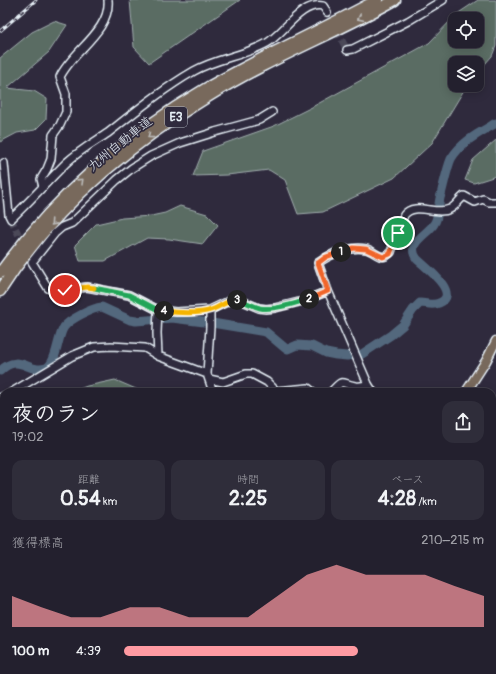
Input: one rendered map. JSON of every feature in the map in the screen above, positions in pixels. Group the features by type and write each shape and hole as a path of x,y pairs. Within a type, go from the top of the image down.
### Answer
{"highway":[{"name":"九州自動車道","path":"0,273 33,230 61,200 120,147 165,114 246,67 377,0"},
{"name":"九州自動車道","path":"0,291 22,259 66,208 125,154 210,95 252,72 395,0"}],"main road":[{"path":"469,388 486,361 496,341"}],"street":[{"path":"43,187 41,179 51,159 53,135 66,112 66,94 60,77 68,62 101,26 108,8 108,0"},
{"path":"347,50 361,46 408,21 442,0"},
{"path":"4,163 11,219 86,146 106,134 136,109 194,71 211,63 237,56 268,43 282,31 287,24 313,6 323,6 327,12"},
{"path":"272,112 258,120 214,132 151,156 117,180 72,223 62,227 55,233 32,262 48,288 53,290 60,291 87,287 129,295 158,310 176,312 210,310 231,300 240,300 259,308 275,308 303,301 328,291"},
{"path":"370,388 328,291 318,263 326,257 354,248 366,249 383,257 390,254 404,215 408,211 414,209 448,210 464,196 475,202 483,199 489,202 496,202"},
{"path":"158,310 158,356"},
{"path":"210,310 208,376 212,388"},
{"path":"19,388 72,356 94,347 111,346 145,348 158,356 223,382 246,374 252,374 268,382 273,388"},
{"path":"334,388 338,384 345,382 357,387 368,384"}],"green space":[{"path":"130,0 240,0 149,63 134,47"},
{"path":"478,0 496,0 496,46 492,56 484,65 484,56 448,56 448,92 463,92 432,143 394,178 323,212 298,214 285,180 269,170 227,175 193,176 203,151 274,126 429,43 448,23 448,48 484,48 484,12 460,12"},
{"path":"54,21 67,25 49,52 7,88 34,91 47,99 46,119 35,130 17,133 0,142 0,58 32,32"},
{"path":"496,140 496,174 493,177 474,183 465,180 473,160"},
{"path":"180,206 207,214 218,225 203,244 169,239 147,238 105,261 80,261 75,245 96,224 122,218 151,216 165,213"},
{"path":"115,380 134,388 82,388"}],"waterway":[{"path":"0,371 13,363 19,363 40,369 50,366 55,356 64,327 82,314 102,307 130,320 136,321 172,318 266,332 288,349 297,345 312,346 326,353 336,355 347,356 362,354 391,335 403,325 413,310 420,303 434,304 445,299 446,293 444,287 439,280 417,259 414,253 415,244 436,221 440,198 451,159 455,153 477,134 496,123"}],"tunnel":[{"path":"327,12 347,50"},
{"path":"11,219 24,246"}],"railway":[{"path":"0,31 36,0"}],"route":[{"path":"65,290 87,287 129,295 158,310 176,312 199,312 210,310 231,300 240,300 259,308 275,308 303,301 328,291 318,263 326,257 354,248 366,249 380,256 386,256 390,254 398,233"}]}
